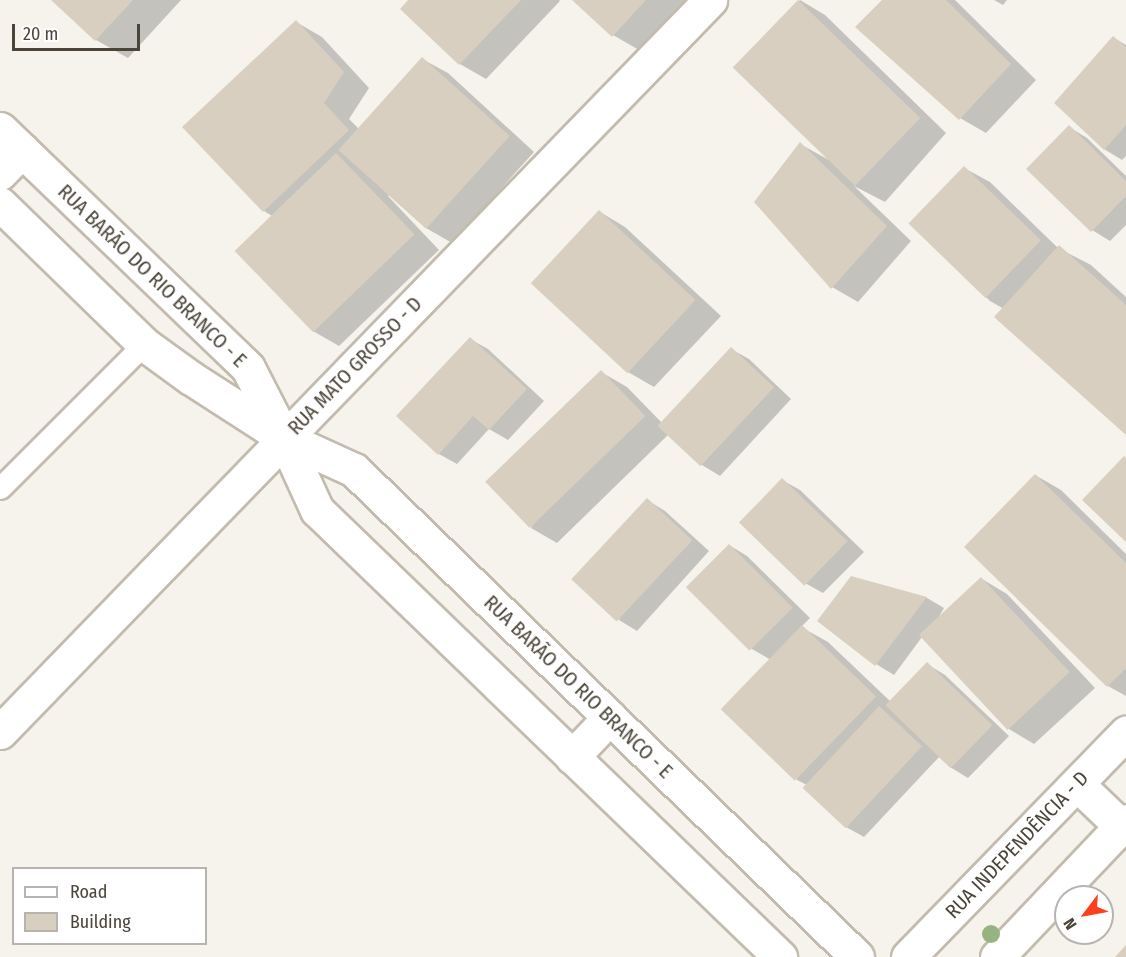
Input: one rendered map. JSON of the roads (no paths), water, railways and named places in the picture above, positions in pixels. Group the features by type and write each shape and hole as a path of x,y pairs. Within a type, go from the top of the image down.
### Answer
{"street":[{"name":"RUA MATO GROSSO - D","path":"0,732 710,0"},
{"name":"RUA BARÃO DO RIO BRANCO - E","path":"7,150 248,368 285,438 317,510 780,957"},
{"name":"RUA BARÃO DO RIO BRANCO - E","path":"0,204 144,344 191,378 285,438 354,470 857,957"},
{"path":"572,757 610,717"},
{"name":"RUA INDEPENDÊNCIA - D","path":"908,957 1126,733"},
{"path":"997,957 1124,824 1077,784"}],"lane":[{"path":"0,488 144,344"}]}
